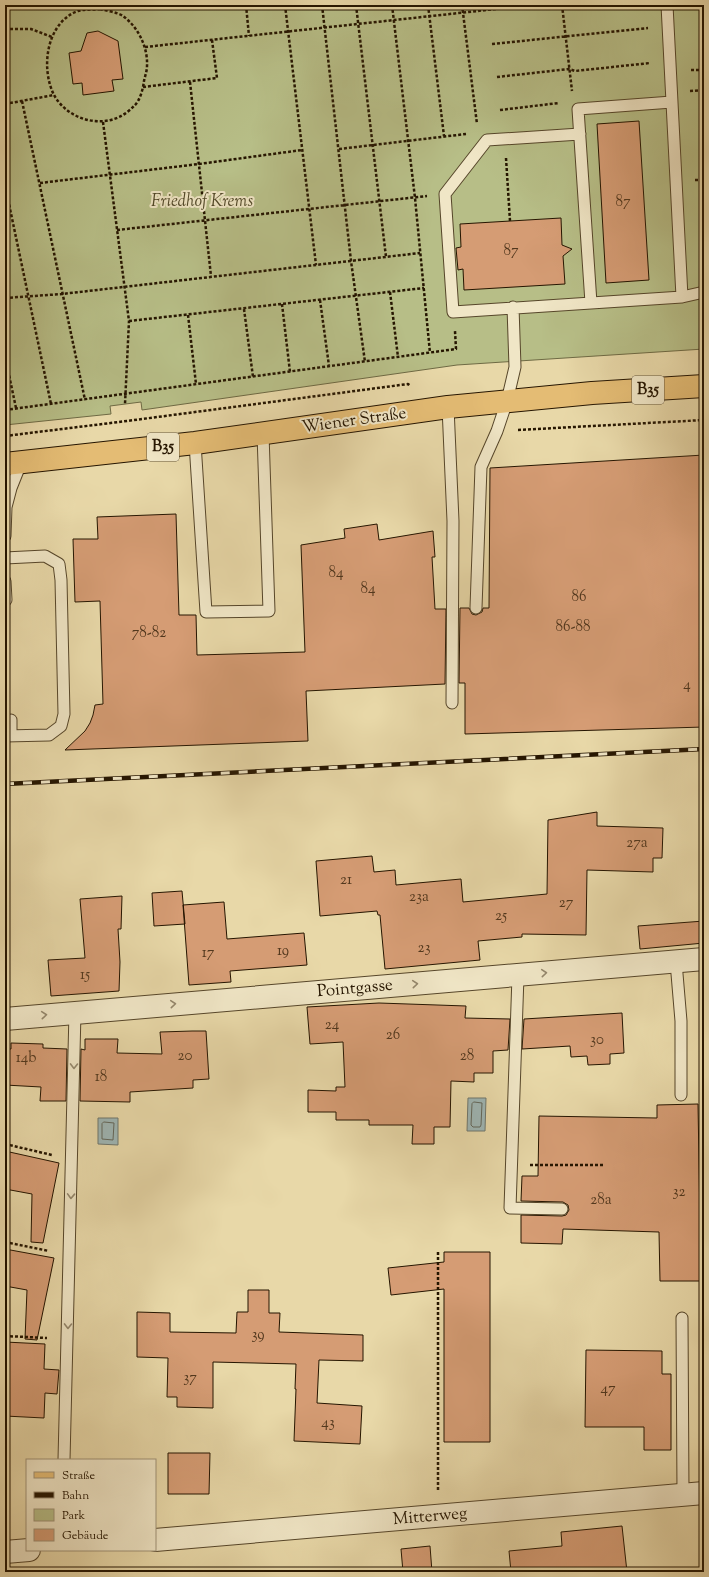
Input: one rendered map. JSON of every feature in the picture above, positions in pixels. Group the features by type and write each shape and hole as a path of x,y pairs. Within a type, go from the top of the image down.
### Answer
{"main road":[{"name":"Wiener Straße","path":"13,463 195,443 448,407 592,393 704,386"}],"street":[{"name":"Pointgasse","path":"5,1019 704,959"},
{"name":"Mitterweg","path":"156,1540 693,1494"},
{"path":"5,1552 26,1550"}],"lane":[{"path":"667,5 682,297"},
{"path":"591,303 578,109 672,102"},
{"path":"580,134 487,140 445,194 454,312 682,297 704,292"},
{"path":"476,608 481,467 497,431 507,401 515,368 513,308"},
{"path":"448,407 453,521 452,703"},
{"path":"195,443 206,612 269,611 263,434"},
{"path":"5,536 6,507 11,488 13,463"},
{"path":"5,558 45,556 59,564 62,580 64,714 61,726 49,734 8,736 11,720"},
{"path":"5,581 6,600"},
{"path":"676,962 681,1021 681,1095"},
{"path":"518,976 510,1208 562,1209"},
{"path":"64,1459 75,1012"},
{"path":"682,1318 693,1494"}],"path":[{"path":"246,5 249,36"},
{"path":"285,5 316,265"},
{"path":"322,5 351,261 365,362"},
{"path":"356,5 386,257"},
{"path":"392,5 415,198 430,353"},
{"path":"428,5 444,136"},
{"path":"462,5 477,125"},
{"path":"145,47 533,5"},
{"path":"562,5 572,95"},
{"path":"100,9 122,16 138,30 145,47 147,66 143,87 136,104 120,117 103,122 82,119 67,110 54,95 48,76 47,56 52,37 61,21 79,11 100,9"},
{"path":"5,28 31,29 52,37"},
{"path":"492,44 648,28"},
{"path":"143,87 217,78 212,40"},
{"path":"497,77 653,63"},
{"path":"190,82 211,276"},
{"path":"5,104 54,95"},
{"path":"22,101 85,400"},
{"path":"500,110 566,102"},
{"path":"103,122 129,321 125,404"},
{"path":"339,149 471,133"},
{"path":"505,139 510,221"},
{"path":"40,183 302,150"},
{"path":"5,185 51,404"},
{"path":"117,230 445,194"},
{"path":"5,298 62,294 420,253"},
{"path":"129,321 424,288"},
{"path":"390,292 398,357"},
{"path":"320,300 329,366"},
{"path":"282,304 290,372"},
{"path":"244,309 253,377"},
{"path":"5,410 456,349 454,312"},
{"path":"188,315 196,384"},
{"path":"5,356 16,408"},
{"path":"5,436 408,384"},
{"path":"497,431 704,420"},
{"path":"5,1144 72,1159"},
{"path":"512,1164 602,1166"},
{"path":"5,1242 69,1255"},
{"path":"438,1250 438,1497"},
{"path":"5,1336 67,1339"}],"green space":[{"name":"Friedhof Krems","path":"5,5 704,5 704,349 457,365 142,410 141,402 110,406 111,414 5,425"}],"water":[{"path":"468,1098 486,1098 485,1131 467,1131"},
{"path":"98,1118 118,1118 118,1145 98,1144"}],"building":[{"path":"98,31 118,41 123,79 112,80 114,91 83,95 82,83 73,84 69,53 81,51 87,33"},
{"path":"639,121 649,280 606,283 597,124"},
{"path":"561,218 562,245 572,249 563,256 565,284 464,290 463,269 458,270 456,248 461,247 460,224"},
{"path":"704,455 704,727 465,734 465,683 459,683 460,608 469,608 472,614 476,615 482,612 483,608 489,608 490,468"},
{"path":"176,514 179,615 196,615 197,655 305,652 301,545 345,538 344,529 377,524 379,540 433,531 435,557 432,557 435,609 446,609 445,684 306,691 308,741 65,750 85,731 90,723 95,705 103,704 100,601 75,602 73,539 98,539 97,517"},
{"path":"597,812 597,826 663,828 662,858 653,858 653,872 587,870 586,935 522,934 522,937 478,941 480,960 385,969 380,915 378,915 377,911 320,916 316,861 372,856 374,872 395,870 396,885 461,879 463,902 547,894 548,820"},
{"path":"182,891 185,924 154,926 152,893"},
{"path":"122,896 121,929 118,929 120,962 119,991 51,996 48,960 85,958 80,899"},
{"path":"224,902 227,939 304,933 307,965 230,971 231,982 189,985 183,905"},
{"path":"704,921 704,943 640,949 638,926"},
{"path":"379,1003 466,1006 465,1018 510,1019 508,1050 493,1051 493,1073 474,1073 474,1082 451,1081 450,1127 434,1127 434,1144 412,1144 413,1125 369,1125 369,1120 336,1120 336,1112 308,1112 308,1090 336,1091 336,1087 345,1087 343,1042 310,1044 307,1007"},
{"path":"622,1013 624,1053 610,1054 610,1064 588,1065 587,1056 571,1057 570,1046 522,1049 524,1019"},
{"path":"206,1031 209,1079 193,1080 193,1088 130,1092 130,1102 80,1101 81,1049 85,1050 85,1039 118,1039 117,1053 162,1054 160,1032"},
{"path":"11,1043 43,1044 43,1048 67,1049 66,1101 40,1101 41,1087 5,1085 5,1049 11,1049"},
{"path":"698,1104 701,1281 660,1281 659,1232 563,1229 562,1244 521,1243 521,1215 562,1216 566,1215 569,1210 568,1205 563,1202 521,1201 522,1176 538,1176 539,1116 657,1118 657,1105"},
{"path":"5,1151 59,1163 43,1243 31,1242 32,1194 5,1189"},
{"path":"5,1249 54,1258 37,1340 25,1339 27,1290 5,1286"},
{"path":"444,1252 490,1252 490,1442 444,1442 444,1289 391,1295 388,1268 444,1262"},
{"path":"248,1290 269,1290 269,1313 280,1313 279,1332 363,1335 363,1361 319,1360 317,1403 362,1406 360,1444 294,1441 296,1364 213,1362 213,1408 177,1407 177,1397 167,1397 168,1358 137,1357 137,1312 170,1313 170,1332 236,1333 237,1312 248,1312"},
{"path":"5,1342 45,1344 44,1369 59,1370 57,1394 45,1393 44,1418 5,1416"},
{"path":"586,1350 662,1351 662,1374 671,1374 671,1450 644,1450 644,1427 585,1427"},
{"path":"168,1453 210,1453 209,1494 168,1494"},
{"path":"622,1526 627,1572 511,1572 509,1551 562,1546 561,1532"},
{"path":"430,1546 432,1572 403,1572 401,1549"}],"railway":[{"path":"5,784 704,749"}]}
